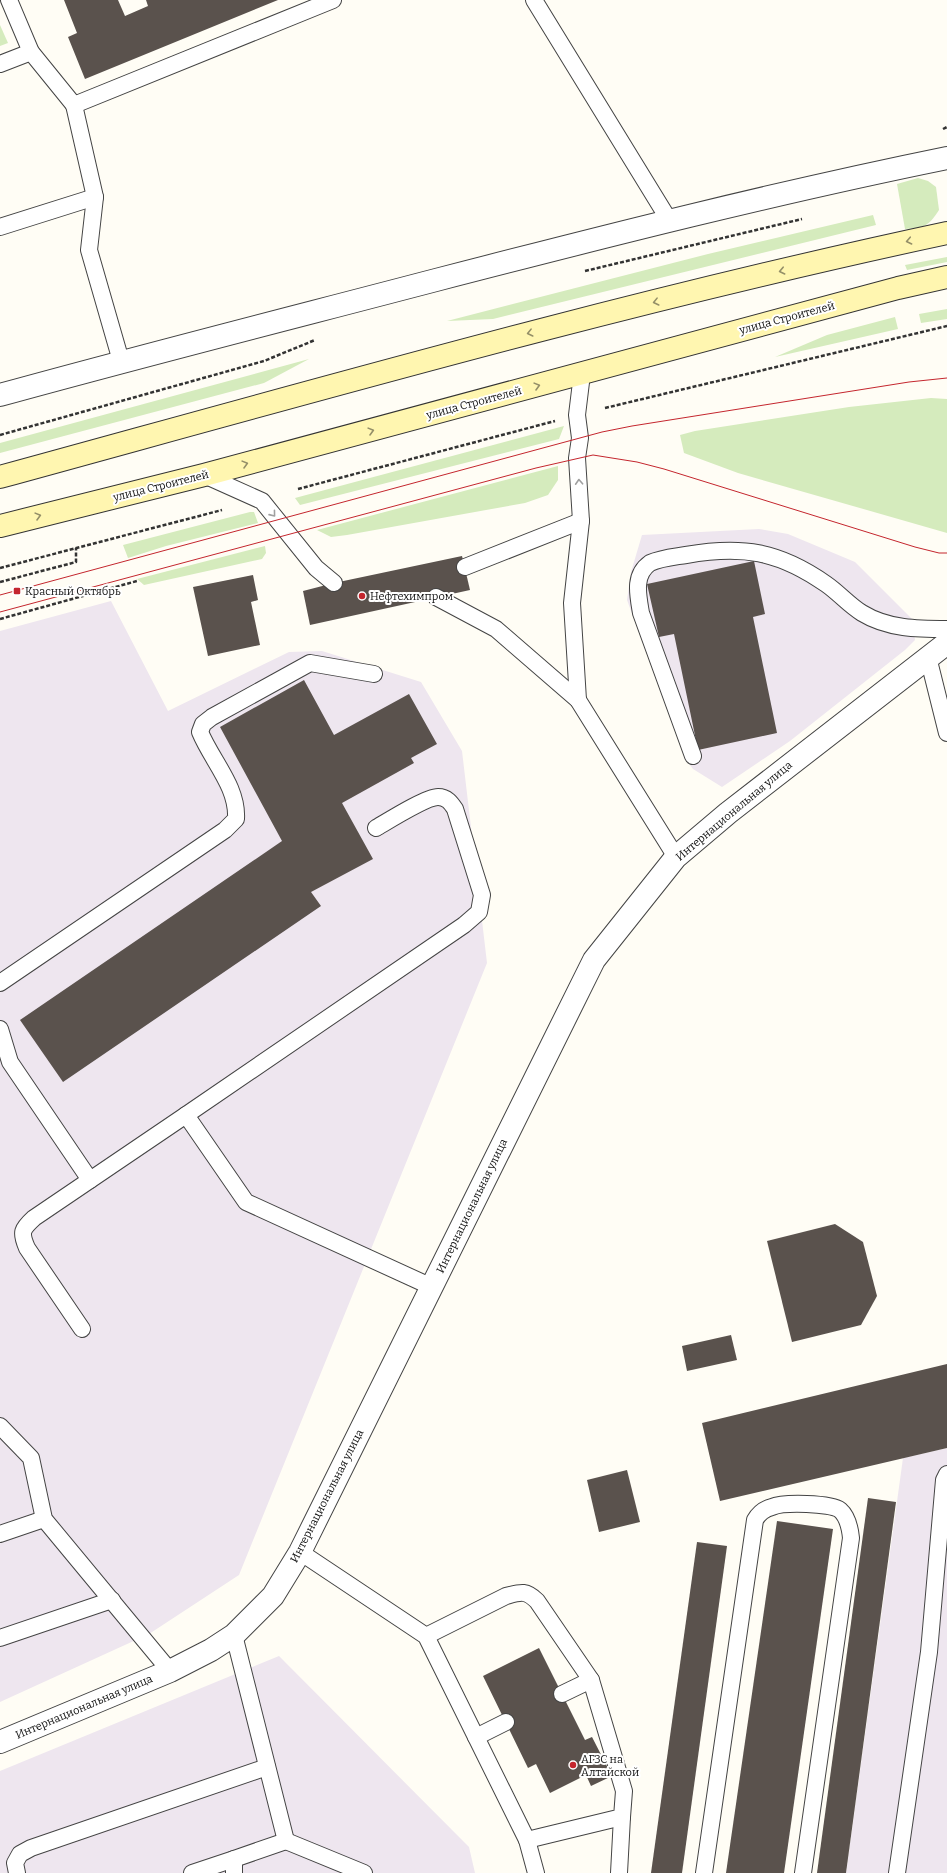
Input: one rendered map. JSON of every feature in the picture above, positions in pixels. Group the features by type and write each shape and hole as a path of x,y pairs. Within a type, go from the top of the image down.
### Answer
{"main road":[{"path":"0,477 477,346 675,297 947,233"},
{"name":"улица Строителей","path":"0,526 204,475 898,288 947,277"}],"street":[{"path":"0,395 121,361 669,220 947,158"},
{"name":"Интернациональная улица","path":"0,1742 170,1670 211,1650 234,1635 273,1596 300,1552 594,960 676,857 728,813 947,643"}],"lane":[{"path":"9,0 31,52 74,105 95,197 89,250 121,361"},
{"path":"74,105 332,0"},
{"path":"534,0 669,220"},
{"path":"0,64 31,52"},
{"path":"0,227 95,197"},
{"path":"578,700 572,603 581,521 577,458 580,438 578,415 582,374"},
{"path":"204,475 262,501 316,568 334,583"},
{"path":"465,567 581,521"},
{"path":"693,756 641,613 638,592 639,578 641,571 650,563 669,558 723,549 758,553 779,558 826,584 862,613 897,626 947,629"},
{"path":"436,597 496,629 578,700 676,857"},
{"path":"928,657 947,733"},
{"path":"0,983 225,830 236,819 237,808 233,795 200,732 203,724 212,717 310,663 374,674"},
{"path":"82,1328 27,1248 22,1236 24,1227 34,1218 464,925 480,912 482,895 479,881 455,809 449,800 438,797 426,800 376,828"},
{"path":"0,1029 10,1062 90,1180"},
{"path":"186,1115 246,1202 432,1287"},
{"path":"0,1426 31,1458 44,1519 170,1670"},
{"path":"897,1873 920,1719 935,1589 944,1480 947,1474"},
{"path":"704,1873 755,1520 759,1513 772,1506 791,1504 830,1506 839,1509 848,1522 851,1538 803,1873"},
{"path":"0,1534 44,1519"},
{"path":"300,1552 426,1636 527,1840 536,1873"},
{"path":"426,1636 506,1596 520,1592 530,1594 537,1601 591,1680 624,1791 619,1873"},
{"path":"0,1638 112,1600"},
{"path":"234,1635 286,1840"},
{"path":"562,1694 591,1680"},
{"path":"476,1737 506,1722"},
{"path":"17,1873 15,1863 20,1854 31,1848 267,1767"},
{"path":"527,1840 622,1817"},
{"path":"192,1873 234,1866 286,1840 364,1873"}],"path":[{"path":"943,129 947,127"},
{"path":"578,273 808,217"},
{"path":"605,408 947,326"},
{"path":"0,435 264,361 322,338"},
{"path":"298,489 557,421"},
{"path":"0,568 226,509"},
{"path":"0,582 76,562 76,548"},
{"path":"0,619 137,581"}],"shaded area":[{"path":"759,529 788,534 855,562 912,619 915,640 905,650 790,741 722,787 693,769 686,760 627,600 631,572 642,535"},
{"path":"111,601 168,711 289,652 322,651 421,682 462,751 487,963 239,1575 149,1634 0,1702 0,631"},
{"path":"947,1448 947,1873 846,1873 903,1458"},
{"path":"279,1656 469,1847 475,1873 0,1873 0,1771"}],"green space":[{"path":"0,25 8,43 0,46"},
{"path":"918,178 928,181 936,187 939,210 929,223 917,228 905,229 897,184"},
{"path":"873,215 876,225 493,319 447,321 708,254"},
{"path":"947,257 947,262 907,270 905,265"},
{"path":"947,309 947,319 921,323 919,314"},
{"path":"895,317 898,329 775,357 827,335"},
{"path":"309,359 264,383 0,453 0,443"},
{"path":"931,398 947,399 947,533 738,473 684,453 680,435 695,431 849,407"},
{"path":"564,426 559,439 300,505 295,498"},
{"path":"558,466 558,480 548,495 525,503 347,535 331,537 317,530"},
{"path":"254,512 258,523 166,546 128,558 123,545"},
{"path":"265,546 266,553 262,559 144,585 137,579"}],"building":[{"path":"64,0 118,0 125,16 148,6 146,0 278,0 85,79 68,37 77,33"},
{"path":"462,556 470,590 310,625 303,591"},
{"path":"754,561 765,614 753,617 777,733 698,750 674,634 659,637 647,584"},
{"path":"253,575 258,600 251,602 260,645 208,656 193,587"},
{"path":"304,680 334,735 409,694 437,744 411,758 414,763 342,803 373,859 311,892 321,906 63,1082 20,1020 282,841 220,727"},
{"path":"835,1224 863,1242 877,1296 861,1325 792,1342 767,1241"},
{"path":"731,1335 737,1360 687,1371 682,1346"},
{"path":"947,1364 947,1448 720,1501 702,1423"},
{"path":"627,1470 640,1522 599,1532 587,1480"},
{"path":"868,1498 896,1502 846,1873 817,1873"},
{"path":"777,1521 833,1529 784,1873 726,1873"},
{"path":"697,1542 727,1546 682,1873 651,1873"},
{"path":"539,1648 585,1740 592,1737 612,1776 591,1786 586,1775 550,1793 536,1764 528,1768 483,1676"}],"tram line":[{"path":"0,595 602,432 909,382 947,378"},
{"path":"0,612 536,468 593,455 637,462 664,469 915,547 939,553 947,553"}],"place":[{"name":"Красный Октябрь","path":"17,591"},
{"name":"Нефтехимпром","path":"362,596"},
{"name":"АГЗС на Алтайской","path":"573,1765"}]}
